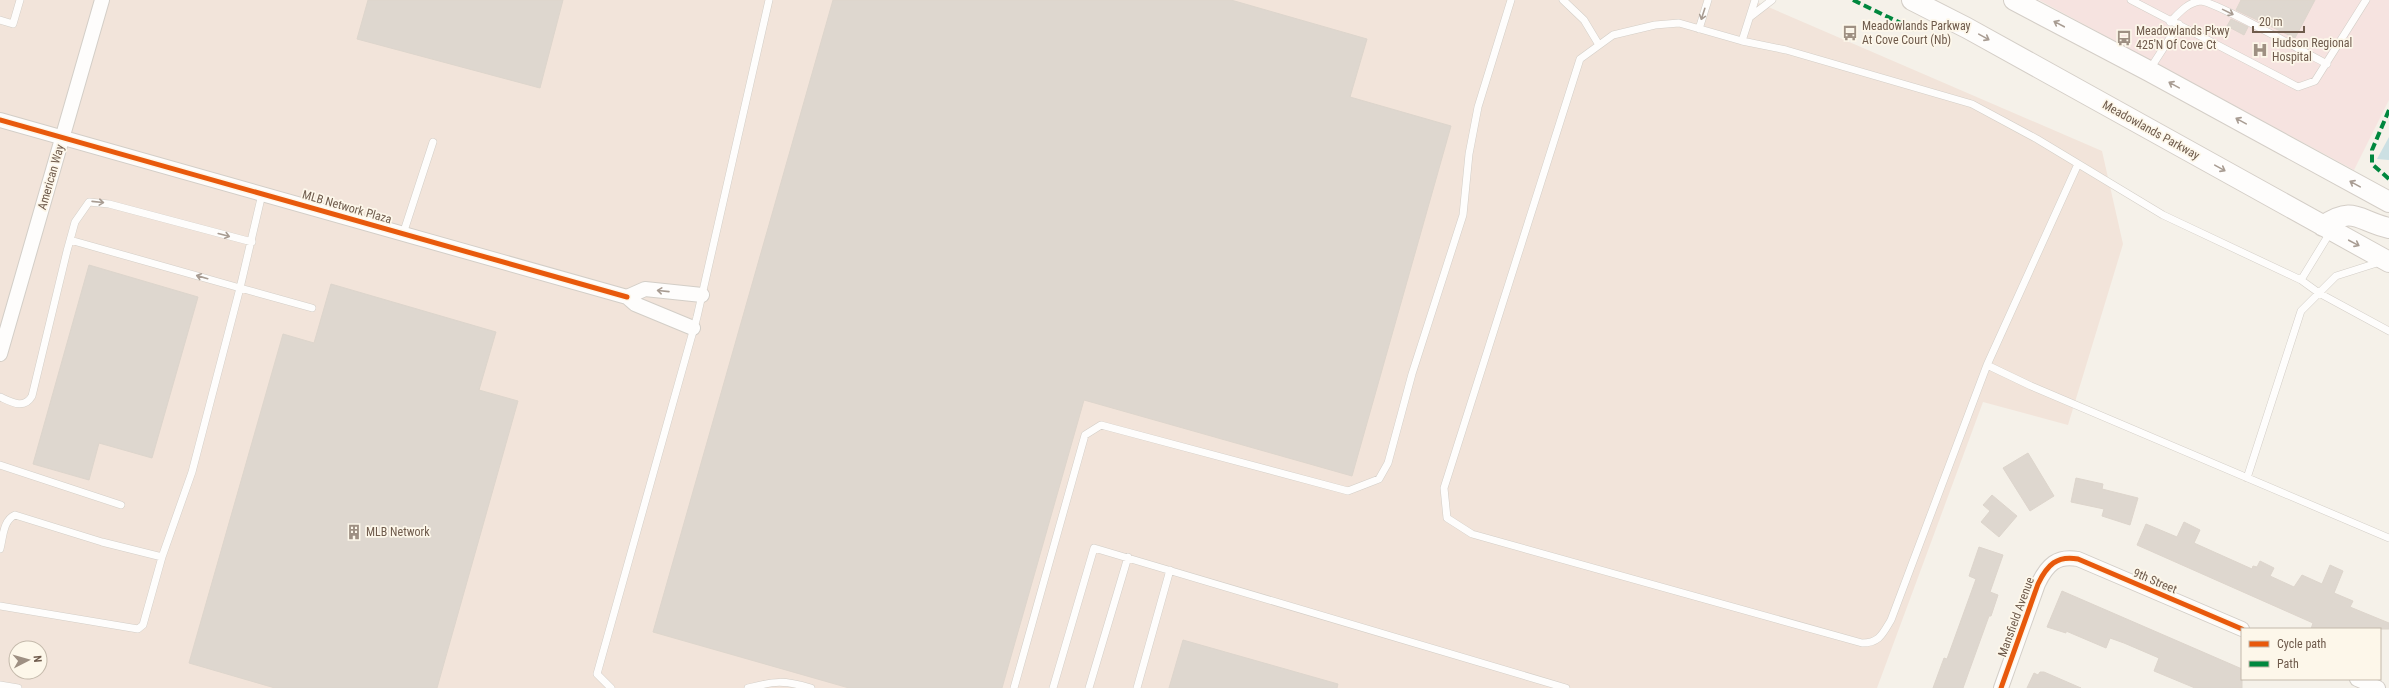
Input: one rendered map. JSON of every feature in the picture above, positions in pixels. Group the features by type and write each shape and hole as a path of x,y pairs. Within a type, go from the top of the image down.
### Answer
{"main road":[{"name":"Meadowlands Parkway","path":"1912,0 1967,28 2387,261"},
{"path":"2014,0 2149,71 2389,202"},
{"path":"2327,228 2335,217 2345,214 2389,228"}],"street":[{"name":"American Way","path":"0,354 102,0"},
{"name":"MLB Network Plaza","path":"0,120 627,297 635,304 694,328"},
{"path":"627,297 645,289 702,295"},
{"name":"9th Street","path":"2059,559 2068,557 2078,558 2241,630"},
{"name":"Mansfield Avenue","path":"2001,688 2038,584 2044,572 2059,559"},
{"path":"2359,680 2378,688"}],"lane":[{"path":"0,20 13,24 20,0"},
{"path":"611,688 597,674 694,328 769,0"},
{"path":"1014,688 1085,435 1100,425 1348,491 1379,479 1388,463 1412,374 1463,215 1469,154 1478,107 1511,0"},
{"path":"1563,0 1584,20 1599,45"},
{"path":"1699,29 1708,0"},
{"path":"1742,41 1755,0"},
{"path":"1750,17 1772,0"},
{"path":"2131,0 2170,22 2179,24 2298,87 2315,81 2366,0"},
{"path":"2170,22 2187,5 2202,1 2227,11 2327,64"},
{"path":"2078,164 1987,365 1891,620 1880,639 1871,643 1855,641 1472,534 1447,518 1444,488 1580,58 1613,35 1655,25 1679,23 1742,41 1786,50 1972,104 2078,164 2163,215 2301,280 2319,293 2389,331"},
{"path":"2149,71 2179,24"},
{"path":"403,234 433,142"},
{"path":"0,606 138,629 143,625 162,557 192,472 252,242 262,194"},
{"path":"0,397 12,403 22,404 28,402 32,396 70,240 83,208 89,202 98,202 252,242"},
{"path":"2301,280 2327,228"},
{"path":"70,240 312,308"},
{"path":"2247,478 2301,311 2336,276 2387,261"},
{"path":"1987,365 2389,538"},
{"path":"0,465 121,505"},
{"path":"0,549 6,522 9,517 15,515 102,542 162,557"},
{"path":"1053,688 1094,548 1566,688"},
{"path":"1090,688 1128,557"},
{"path":"1137,688 1170,570"},
{"path":"748,688 773,682 788,681 811,688"},
{"path":"0,685 18,688"}],"shaded area":[{"path":"0,0 1752,0 2102,151 2123,244 2068,425 1983,402 1877,688 0,688"},
{"name":"Hudson Regional Hospital","path":"2039,0 2389,0 2389,100 2354,170"},
{"path":"2389,137 2389,160 2377,159"}],"building":[{"path":"368,0 563,0 540,88 357,39"},
{"path":"833,0 1231,0 1367,39 1350,97 1451,126 1352,476 1084,400 1002,688 849,688 653,632"},
{"path":"2241,0 2315,0 2295,38 2236,10"},
{"path":"2231,19 2248,27 2244,35 2227,26"},
{"path":"89,265 198,297 152,458 99,443 89,480 33,464"},
{"name":"MLB Network","path":"331,284 496,332 479,390 518,401 437,688 275,688 189,663 283,334 314,343"},
{"path":"2028,453 2054,496 2030,511 2003,468"},
{"path":"2076,478 2103,484 2102,489 2138,498 2130,525 2102,516 2104,509 2071,502"},
{"path":"1992,495 2017,516 1999,537 1981,522 1990,511 1983,505"},
{"path":"2184,522 2200,530 2194,543 2252,569 2253,566 2257,567 2260,561 2274,568 2270,576 2294,587 2302,575 2322,584 2330,565 2343,571 2334,593 2353,601 2350,607 2389,623 2389,629 2311,628 2313,623 2137,545 2146,524 2177,537"},
{"path":"1979,547 2003,555 1990,592 1998,595 1963,688 1933,688 1944,658 1947,659 1976,579 1969,576"},
{"path":"2062,591 2241,669 2242,688 2195,688 2154,671 2159,658 2124,643 2110,638 2106,648 2066,631 2066,633 2047,627"},
{"path":"1183,640 1338,684 1337,688 1169,688"},
{"path":"2040,672 2044,672 2081,688 2027,688 2034,673 2038,675"}],"marked path":[{"path":"1853,0 1915,30"},
{"path":"2389,110 2372,150 2372,164 2389,179"}],"cycle path":[{"path":"0,120 627,297"},
{"path":"2001,688 2041,577 2049,567 2058,560 2071,558 2078,559 2241,629"}],"place":[{"name":"Meadowlands Parkway At Cove Court (Nb)","path":"1850,33"},
{"name":"Meadowlands Pkwy 425'N Of Cove Ct","path":"2124,38"},
{"name":"Hudson Regional Hospital","path":"2260,50"},
{"name":"MLB Network","path":"354,532"}]}
